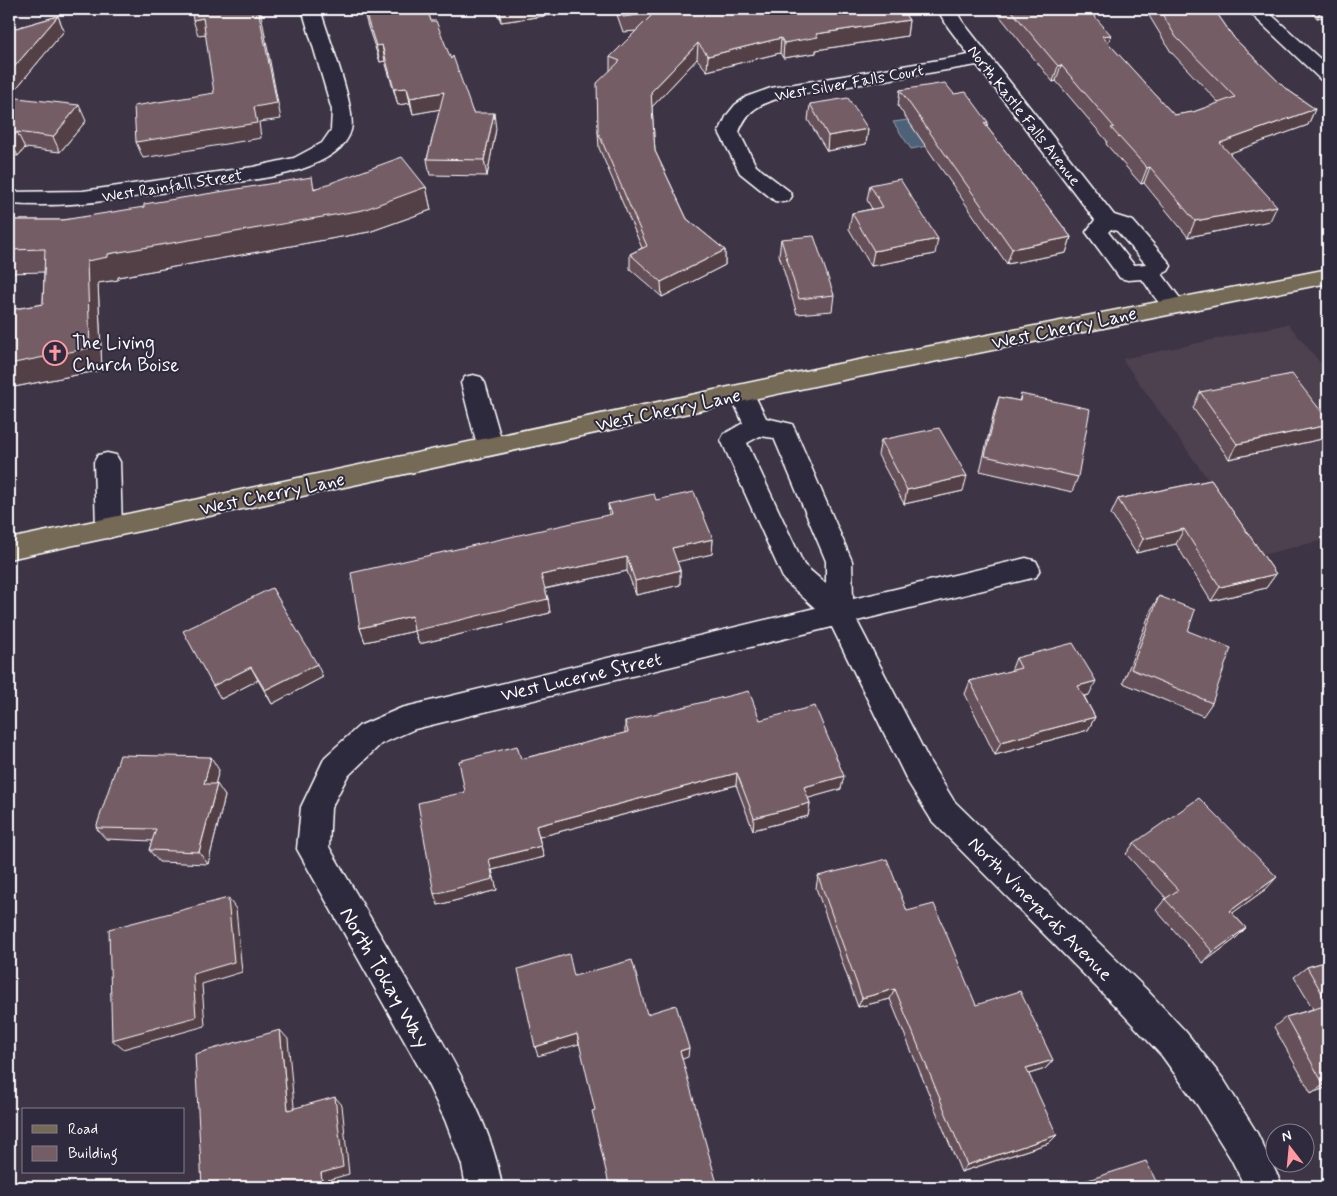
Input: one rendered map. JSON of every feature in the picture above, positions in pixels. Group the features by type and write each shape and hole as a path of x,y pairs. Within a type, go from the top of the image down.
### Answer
{"main road":[{"name":"West Cherry Lane","path":"9,549 490,446 1174,305 1328,276"}],"street":[{"name":"West Rainfall Street","path":"9,198 61,200 93,198 267,170 312,157 330,146 339,136 344,123 342,110 311,9"},
{"name":"North Kastle Falls Avenue","path":"946,9 954,24 1106,220 1097,232 1128,273 1148,271 1174,305"},
{"path":"1255,9 1328,76"},
{"name":"West Silver Falls Court","path":"782,196 746,169 729,132 735,115 753,101 778,92 981,59"},
{"path":"473,383 490,446"},
{"path":"742,394 757,426"},
{"name":"North Vineyards Avenue","path":"840,614 839,561 787,438 783,430 757,426 733,440 794,572 840,614 919,772 943,811 1134,1001 1174,1044 1211,1093 1244,1146 1265,1187"},
{"path":"107,462 109,528"},
{"path":"840,614 1026,569"},
{"name":"West Lucerne Street","path":"336,767 370,735 411,716 840,614"},
{"name":"North Tokay Way","path":"336,767 316,807 314,849 437,1066 456,1104 480,1165 484,1187"}],"shaded area":[{"path":"1288,324 1328,372 1328,539 1262,555 1122,359"}],"water":[{"path":"908,120 927,146 911,149 893,122"}],"building":[{"path":"191,9 258,9 277,103 254,107 257,123 136,142 134,106 214,93 203,18 193,20"},
{"path":"364,9 427,9 431,21 436,21 451,59 453,56 473,113 494,113 484,160 427,159 444,92 410,98 407,88 394,89 382,45 376,46"},
{"path":"620,9 901,9 909,20 816,34 818,37 784,43 781,38 708,56 698,43 651,92 655,151 687,219 725,250 661,282 630,254 647,246 598,132 597,83 620,61 610,57 654,13 623,17"},
{"path":"1010,9 1088,9 1111,35 1102,36 1174,115 1193,112 1235,97 1176,37 1159,9 1214,9 1234,38 1285,88 1315,109 1220,143 1277,206 1195,221 1150,167 1147,168 1111,128 1114,127 1061,65 1058,66"},
{"path":"58,16 9,73 9,30"},
{"path":"945,83 954,94 966,92 988,122 984,123 1071,237 1012,249 900,90"},
{"path":"9,97 79,105 53,137 17,132 9,141"},
{"path":"848,98 868,129 828,136 810,104"},
{"path":"402,157 426,187 363,210 108,254 108,257 87,261 90,348 9,364 9,310 43,304 45,249 9,250 9,220 63,220 144,207 144,204 312,177 314,189"},
{"path":"900,179 938,239 874,251 852,213 883,207 870,185"},
{"path":"814,236 834,295 799,299 781,239"},
{"path":"1292,374 1328,420 1328,425 1237,444 1200,392"},
{"path":"1021,394 1090,409 1078,477 985,456 999,397 1020,401"},
{"path":"939,428 967,476 907,490 881,440"},
{"path":"1211,480 1276,574 1220,587 1184,529 1143,539 1118,499"},
{"path":"694,492 713,539 672,548 680,570 635,581 627,557 541,575 548,599 414,631 412,616 360,628 351,573 612,514 608,504 654,494 656,500"},
{"path":"272,588 317,664 265,690 251,667 213,686 183,631"},
{"path":"1159,596 1195,610 1188,631 1231,648 1212,703 1131,669"},
{"path":"1073,643 1096,681 1078,686 1095,717 1001,742 970,681 1021,668 1016,658"},
{"path":"749,691 760,720 815,706 844,776 804,787 810,803 754,818 737,773 536,826 541,846 489,859 493,879 434,894 418,803 465,792 459,761 517,746 521,759 628,732 625,721"},
{"path":"120,755 211,757 204,784 217,784 199,852 149,850 156,829 96,828"},
{"path":"1199,798 1277,877 1230,911 1246,928 1213,952 1165,899 1178,890 1134,843"},
{"path":"887,859 907,911 934,904 976,1005 1020,991 1053,1060 1026,1068 1057,1135 967,1165 895,989 862,998 818,876"},
{"path":"228,898 234,962 193,974 196,1017 112,1040 109,929"},
{"path":"569,954 574,976 632,960 647,1014 676,1005 689,1048 680,1051 718,1187 598,1187 609,1184 592,1111 595,1110 577,1034 535,1047 518,969"},
{"path":"1328,961 1328,1004 1307,967"},
{"path":"1328,1005 1328,1083 1324,1085 1286,1017"},
{"path":"280,1030 288,1110 335,1097 343,1167 321,1173 323,1187 202,1187 195,1054"},
{"path":"1146,1161 1159,1187 1081,1187 1079,1183"}],"place":[{"name":"The Living Church Boise","path":"55,353"}]}
